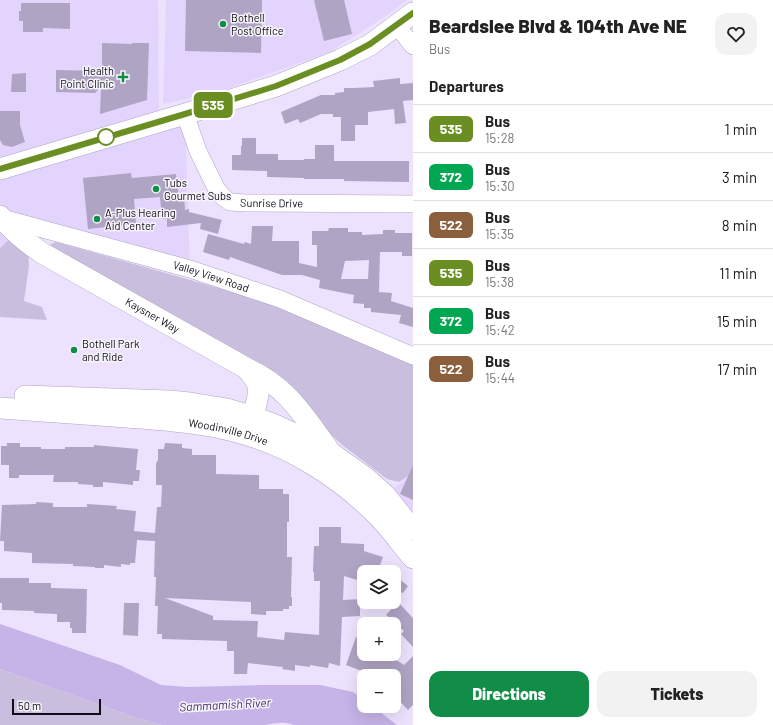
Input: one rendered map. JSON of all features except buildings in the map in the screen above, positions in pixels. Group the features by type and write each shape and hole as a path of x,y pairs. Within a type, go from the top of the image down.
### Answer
{"main road":[{"path":"0,169 276,86 340,60 370,44 413,13"},
{"name":"Kaysner Way","path":"1,217 28,244 42,253 246,368 258,385 258,397 251,416 235,431"},
{"path":"246,368 268,380 287,396 331,453"},
{"name":"Woodinville Drive","path":"0,395 176,402 222,408 251,416 289,430 331,453 366,478 384,495 413,530"},
{"name":"Woodinville Drive","path":"0,408 210,425 235,431 270,443 315,466 350,491 382,520 413,558"}],"street":[{"path":"397,26 413,46"},
{"name":"Sunrise Drive","path":"185,114 198,151 216,188 223,197 230,202 413,204"},
{"name":"Valley View Road","path":"1,217 190,269 280,299 413,356"}],"shaded area":[{"path":"0,0 158,0 159,122 185,114 190,269 3,219 16,233 0,248"},
{"path":"166,0 407,0 386,16 330,52 221,91 163,104"},
{"path":"16,233 28,244 29,266 24,301 42,307 47,320 0,317 0,248"},
{"path":"56,242 268,302 413,358 413,473 399,482 387,479 341,444 324,427 47,246"},
{"path":"413,473 413,530 385,495"},
{"path":"0,669 137,718 162,725 0,725"}],"water":[{"name":"Sammamish River","path":"0,624 120,665 161,685 188,687 320,685 353,692 357,695 357,713 381,713 397,725 294,725 275,723 265,725 162,725 137,718 0,669"}],"bus line":[{"name":"535","path":"0,169 276,86 340,60 370,44 413,13"}],"place":[{"name":"Bothell Post Office","path":"223,24"},
{"name":"Health Point Clinic","path":"123,77"},
{"name":"Tubs Gourmet Subs","path":"156,189"},
{"name":"A-Plus Hearing Aid Center","path":"97,219"},
{"name":"Bothell Park and Ride","path":"74,350"}]}
